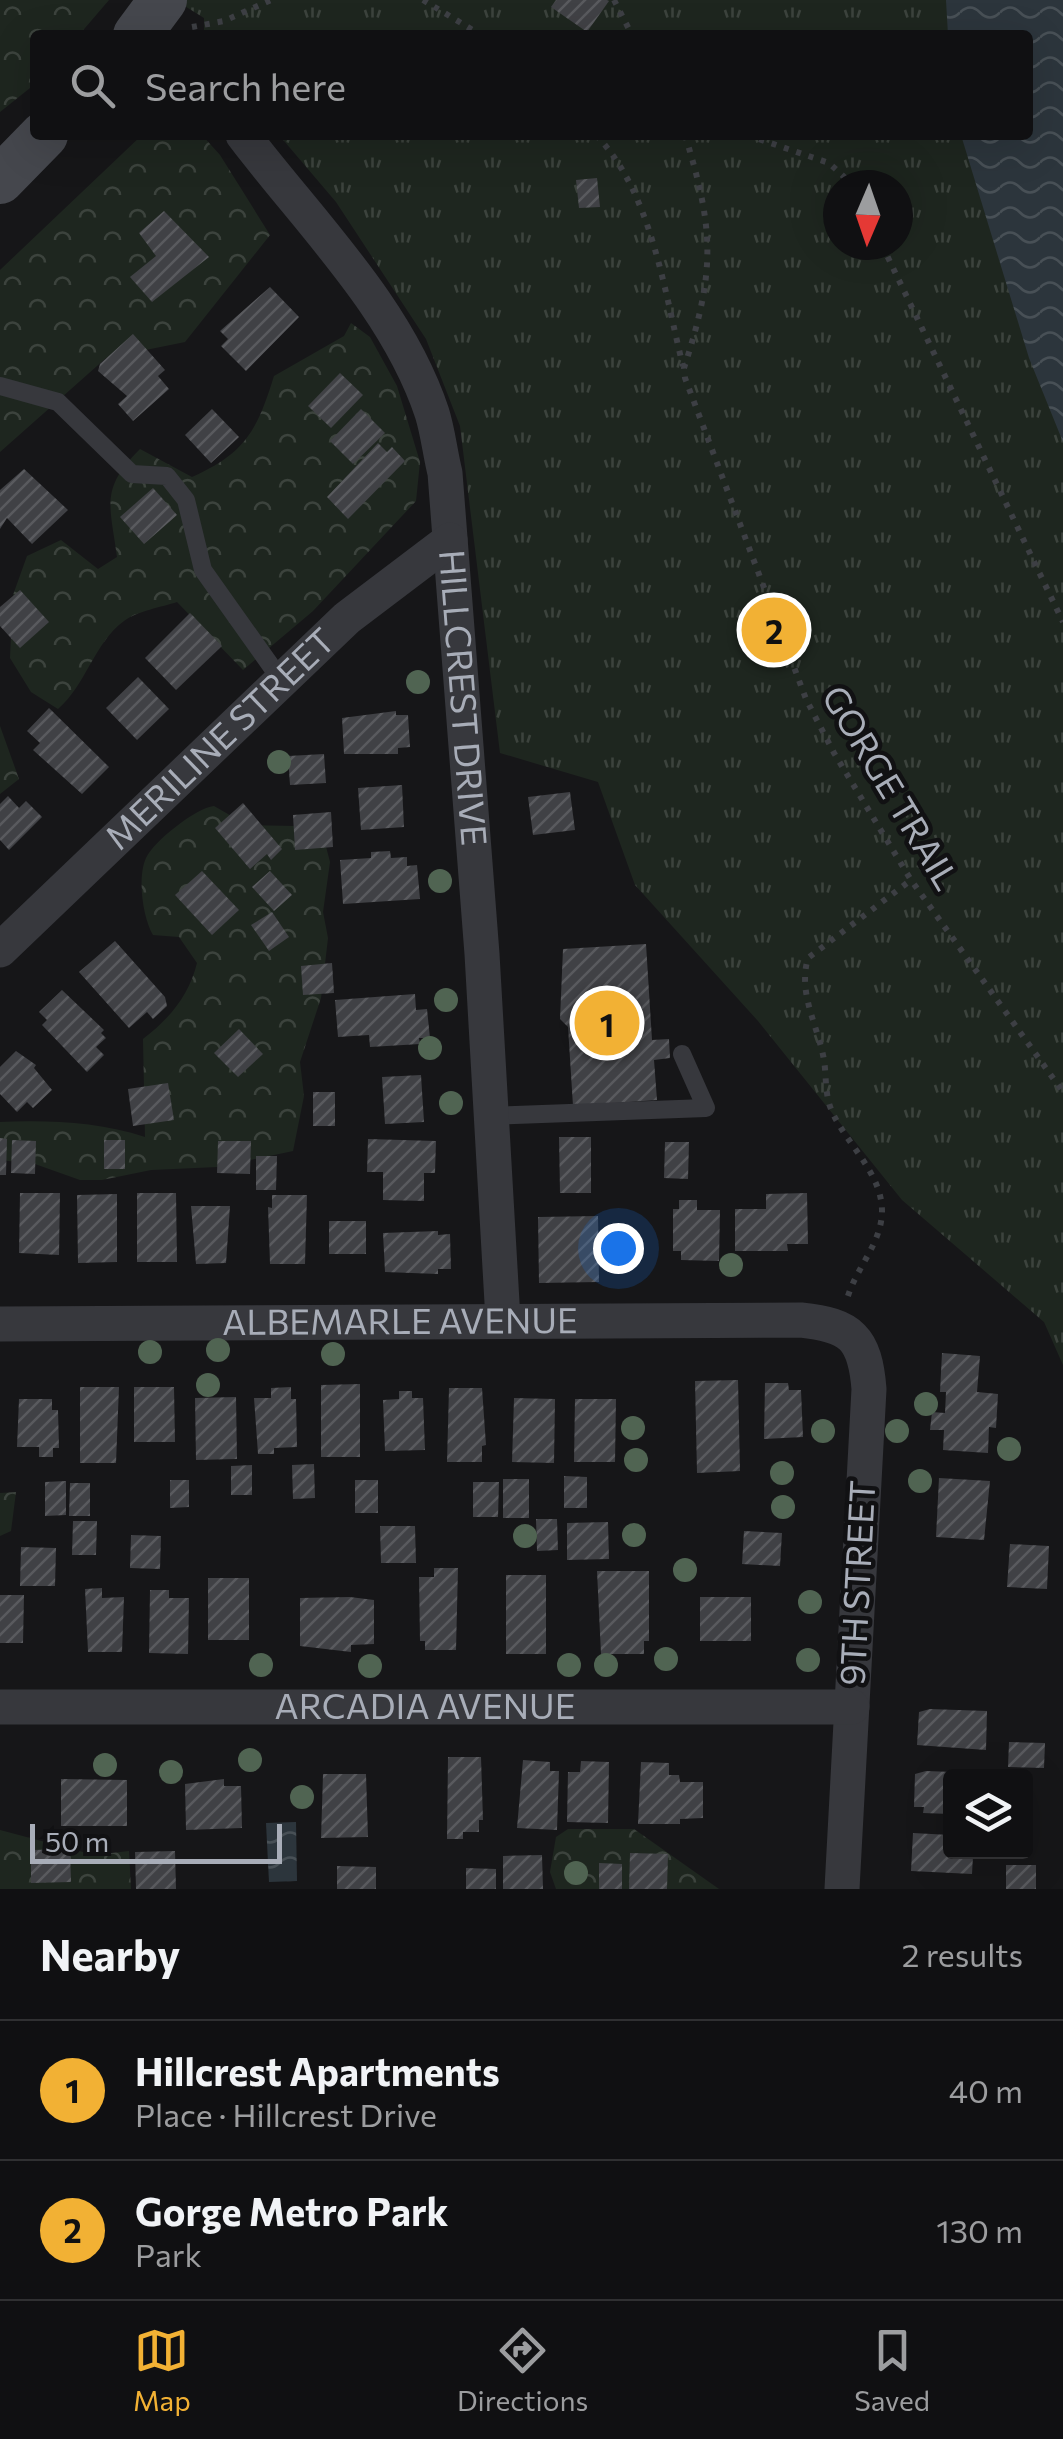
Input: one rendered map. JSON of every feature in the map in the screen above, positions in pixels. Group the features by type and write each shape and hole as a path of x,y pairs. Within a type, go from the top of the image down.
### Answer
{"main road":[{"path":"0,180 39,140"}],"street":[{"name":"HILLCREST DRIVE","path":"247,140 378,307 410,360 432,414 444,472 450,540 503,1320"},
{"name":"MERILINE STREET","path":"0,950 346,618 450,540"},
{"name":"ALBEMARLE AVENUE","path":"0,1324 801,1320 840,1326"},
{"name":"9TH STREET","path":"840,1326 859,1342 867,1363 869,1389 842,1889"},
{"name":"ARCADIA AVENUE","path":"0,1707 852,1708"}],"lane":[{"path":"0,386 58,402 132,474 166,476 186,500 204,570 281,680"},
{"path":"491,1116 706,1108 682,1054"}],"path":[{"path":"151,24 211,25 271,0"},
{"path":"423,0 473,30"},
{"path":"614,0 629,30"},
{"name":"GORGE TRAIL","path":"599,140 632,188 684,368 806,698 911,880 1063,1092"},
{"path":"684,368 706,301 709,248 687,140"},
{"path":"762,140 829,163 837,170"},
{"path":"889,260 1063,622"},
{"path":"840,1326 855,1275 876,1240 882,1205 855,1145 829,1103 824,1059 806,1000 805,969 808,958 911,880"}],"green space":[{"path":"0,0 109,0 83,30 30,30 30,88 0,112"},
{"path":"175,0 1063,0 1063,1365 1044,1322 902,1200 758,1021 635,885 598,782 500,753 460,426 426,339 336,202 283,140 1033,140 1033,30 204,30 204,18"},
{"path":"137,140 206,140 270,235 185,342 106,358 0,452 0,270"},
{"path":"351,323 370,337 397,386 420,462 416,501 313,611 243,670 177,602 124,621 58,709 31,692 10,658 13,595 27,556 61,540 98,569 117,557 111,510 113,487 140,449 192,477 210,468 247,438 274,376 344,336"},
{"path":"0,726 19,779 0,794"},
{"path":"214,806 247,825 294,826 324,839 330,862 323,912 328,938 321,998 300,1062 304,1096 293,1151 217,1167 151,1170 102,1180 80,1180 35,1164 0,1160 0,1122 74,1123 145,1137 143,1039 177,1006 197,963 179,937 153,935 142,898 143,866 150,851 166,835"},
{"path":"16,1492 11,1531 0,1536 0,1493"},
{"path":"568,1829 634,1829 719,1889 556,1889 550,1872 556,1837"},
{"path":"0,1830 94,1855 129,1851 131,1889 0,1889"}],"water":[{"path":"946,0 1063,0 1063,442 1029,358 963,140 1033,140 1033,30 948,30"},
{"path":"296,1822 297,1881 269,1882 266,1823"}],"building":[{"path":"556,0 609,1 588,30 551,7"},
{"path":"597,178 600,207 579,208 576,180"},
{"path":"164,211 209,257 152,302 130,277 156,256 139,233"},
{"path":"270,287 299,317 246,371 221,346 228,339 220,331"},
{"path":"133,334 165,370 158,376 169,389 133,421 118,404 127,396 98,371 100,364"},
{"path":"340,373 363,395 331,428 308,406"},
{"path":"212,409 239,437 211,463 185,435"},
{"path":"361,409 385,433 353,464 330,441"},
{"path":"378,443 387,452 392,447 405,461 348,519 327,497"},
{"path":"24,469 68,510 32,544 7,518 0,529 0,490"},
{"path":"153,488 177,515 144,544 120,517"},
{"path":"20,590 49,622 20,648 0,626 0,607"},
{"path":"190,613 222,646 176,690 145,658"},
{"path":"138,677 169,709 137,740 106,708"},
{"path":"49,708 109,767 82,794 33,750 40,743 27,731"},
{"path":"396,711 396,715 408,715 410,747 398,748 398,754 344,754 342,718"},
{"path":"324,754 326,783 290,785 288,756"},
{"path":"402,785 404,827 361,830 358,788"},
{"path":"570,792 575,830 533,835 528,797"},
{"path":"8,796 19,808 26,801 42,817 9,850 0,840 0,804"},
{"path":"243,803 282,849 271,860 267,854 250,869 215,828"},
{"path":"331,812 333,847 295,850 293,815"},
{"path":"390,851 391,858 407,857 407,866 417,865 420,899 343,904 340,860 371,858 371,852"},
{"path":"202,871 239,910 212,935 175,895"},
{"path":"270,871 292,895 274,911 252,887"},
{"path":"272,912 289,937 269,951 251,925"},
{"path":"115,941 165,997 167,1006 153,1019 147,1012 129,1028 79,972"},
{"path":"646,944 652,1040 669,1039 670,1058 654,1060 657,1100 573,1106 568,1027 560,1019 563,949"},
{"path":"332,963 334,993 303,995 301,966"},
{"path":"62,990 104,1030 101,1033 106,1038 96,1047 104,1055 87,1072 42,1025 47,1020 39,1012"},
{"path":"415,994 416,1010 427,1009 430,1038 419,1038 420,1044 370,1047 369,1035 338,1037 335,1000"},
{"path":"239,1029 263,1054 238,1077 214,1053"},
{"path":"16,1051 36,1065 34,1068 52,1090 33,1108 27,1102 17,1112 0,1094 0,1067"},
{"path":"421,1075 424,1122 385,1124 382,1077"},
{"path":"168,1083 174,1120 133,1126 128,1089"},
{"path":"313,1092 335,1092 335,1126 313,1126"},
{"path":"559,1137 591,1137 591,1193 560,1193"},
{"path":"0,1138 7,1139 6,1175 0,1175"},
{"path":"368,1139 436,1141 435,1173 424,1173 424,1201 383,1200 383,1172 367,1172"},
{"path":"12,1140 36,1141 35,1174 11,1173"},
{"path":"104,1140 125,1140 125,1169 104,1169"},
{"path":"218,1141 251,1141 250,1174 217,1173"},
{"path":"665,1142 689,1142 688,1179 664,1178"},
{"path":"256,1156 277,1156 276,1190 256,1190"},
{"path":"20,1193 60,1193 59,1255 19,1253"},
{"path":"137,1193 176,1193 177,1262 137,1262"},
{"path":"807,1193 808,1244 787,1244 788,1251 735,1251 735,1209 766,1209 766,1194"},
{"path":"117,1194 117,1262 78,1263 77,1195"},
{"path":"272,1195 307,1195 305,1264 270,1264 268,1207 272,1208"},
{"path":"679,1200 697,1200 697,1210 720,1210 719,1261 681,1260 681,1251 673,1251 673,1209 679,1209"},
{"path":"191,1206 230,1206 226,1263 196,1264"},
{"path":"598,1216 599,1282 539,1283 538,1217"},
{"path":"329,1221 366,1221 366,1254 329,1254"},
{"path":"438,1231 438,1235 450,1234 451,1269 438,1269 438,1274 385,1272 383,1233"},
{"path":"942,1353 980,1356 977,1392 998,1394 996,1428 989,1427 988,1453 943,1450 944,1430 930,1430 932,1412 945,1413 946,1392 940,1392"},
{"path":"738,1380 740,1471 697,1473 695,1381"},
{"path":"765,1383 788,1383 789,1390 801,1390 803,1437 764,1439"},
{"path":"360,1384 360,1457 321,1457 321,1385"},
{"path":"80,1387 119,1387 116,1463 80,1463"},
{"path":"134,1387 174,1387 175,1442 134,1442"},
{"path":"291,1387 291,1399 296,1399 297,1447 274,1448 274,1454 258,1454 254,1398 271,1398 271,1388"},
{"path":"449,1388 482,1388 486,1445 482,1446 482,1462 447,1462"},
{"path":"399,1391 412,1391 412,1398 423,1398 425,1450 385,1451 383,1400 399,1399"},
{"path":"236,1397 237,1459 196,1460 195,1398"},
{"path":"514,1398 555,1399 554,1463 512,1462"},
{"path":"19,1399 52,1399 52,1410 58,1410 59,1448 53,1448 53,1457 39,1457 39,1447 17,1447"},
{"path":"575,1399 616,1399 615,1462 574,1462"},
{"path":"314,1464 315,1498 293,1499 292,1465"},
{"path":"252,1465 252,1495 231,1495 231,1466"},
{"path":"564,1476 587,1477 587,1508 564,1508"},
{"path":"939,1478 990,1481 984,1540 936,1537"},
{"path":"503,1479 529,1479 529,1518 503,1518"},
{"path":"170,1480 189,1480 189,1507 170,1508"},
{"path":"355,1480 378,1480 378,1513 355,1513"},
{"path":"66,1481 66,1515 45,1516 45,1482"},
{"path":"473,1482 499,1482 498,1517 473,1517"},
{"path":"70,1483 90,1483 90,1516 69,1516"},
{"path":"536,1519 557,1519 558,1550 537,1551"},
{"path":"73,1521 97,1521 96,1555 72,1555"},
{"path":"608,1522 609,1559 567,1560 567,1523"},
{"path":"380,1526 415,1526 416,1563 381,1563"},
{"path":"744,1531 782,1533 780,1566 742,1564"},
{"path":"131,1535 161,1536 160,1569 130,1568"},
{"path":"1010,1544 1049,1546 1047,1589 1007,1587"},
{"path":"21,1547 56,1548 55,1586 20,1586"},
{"path":"434,1568 458,1568 456,1650 425,1650 425,1641 420,1641 419,1577 434,1577"},
{"path":"597,1571 649,1571 649,1641 644,1641 644,1654 601,1654"},
{"path":"506,1575 546,1575 546,1654 506,1654"},
{"path":"208,1578 249,1578 249,1640 208,1640"},
{"path":"102,1588 102,1598 124,1597 122,1652 88,1652 85,1589"},
{"path":"150,1590 169,1590 169,1598 189,1598 188,1654 149,1653"},
{"path":"0,1595 24,1595 23,1643 0,1643"},
{"path":"700,1597 751,1597 751,1641 700,1641"},
{"path":"300,1598 374,1600 374,1644 351,1645 351,1652 300,1646"},
{"path":"987,1711 986,1750 917,1745 919,1712"},
{"path":"1009,1742 1045,1743 1044,1768 1008,1767"},
{"path":"448,1757 481,1757 483,1820 479,1820 479,1832 463,1832 463,1839 447,1839"},
{"path":"523,1760 550,1762 550,1771 559,1771 557,1830 517,1828"},
{"path":"581,1761 609,1762 608,1823 567,1822 568,1772 580,1772"},
{"path":"641,1762 669,1763 669,1775 679,1775 680,1782 703,1782 703,1818 680,1819 680,1824 638,1824"},
{"path":"943,1772 943,1814 923,1813 924,1807 914,1807 915,1774"},
{"path":"323,1774 366,1774 368,1837 321,1838"},
{"path":"61,1779 127,1780 127,1826 61,1826"},
{"path":"224,1779 224,1786 241,1786 242,1828 186,1830 185,1784"},
{"path":"913,1833 943,1835 943,1859 973,1859 972,1874 911,1871"},
{"path":"70,1849 71,1882 31,1883 31,1850"},
{"path":"175,1851 176,1889 136,1889 135,1852"},
{"path":"630,1853 668,1854 667,1889 629,1889"},
{"path":"542,1855 543,1889 503,1889 503,1856"},
{"path":"599,1863 622,1864 622,1889 599,1889"},
{"path":"1006,1865 1036,1865 1036,1889 1006,1889"},
{"path":"337,1866 376,1867 376,1889 337,1889"},
{"path":"466,1868 496,1869 496,1889 466,1889"}],"place":[{"name":"Gorge Metro Park","path":"774,630"},
{"name":"Hillcrest Apartments","path":"607,1023"}]}
